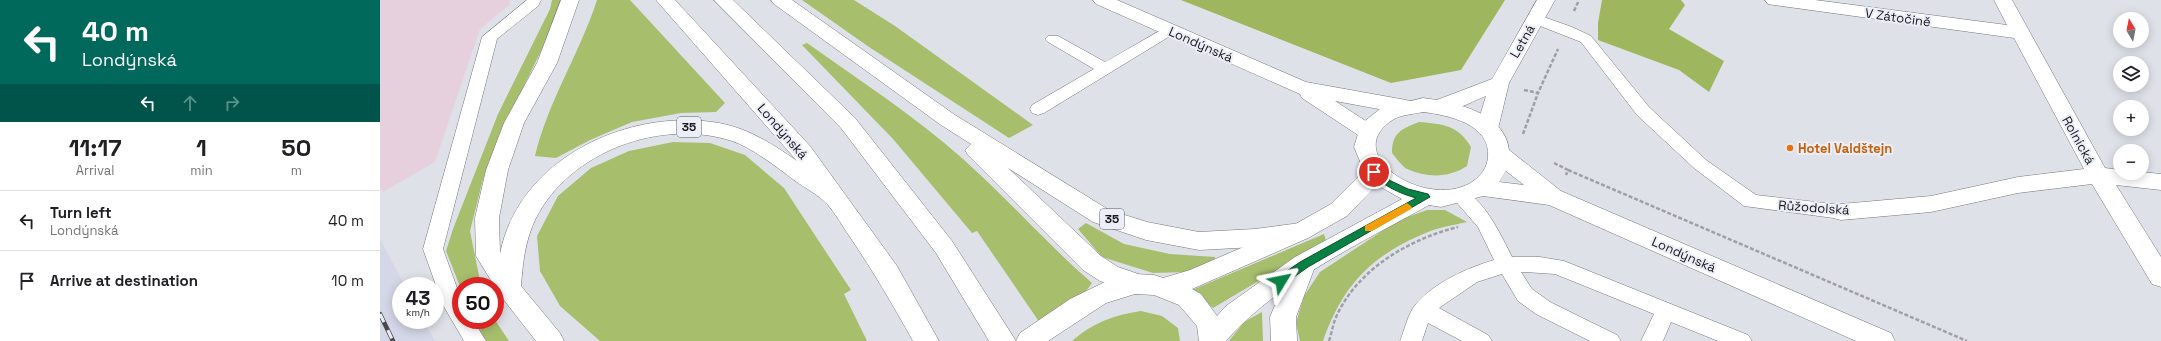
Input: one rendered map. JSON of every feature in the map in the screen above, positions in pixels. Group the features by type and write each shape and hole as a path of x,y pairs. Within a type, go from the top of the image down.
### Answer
{"main road":[{"path":"551,341 508,288 488,256 487,218 497,170 514,124 547,63 570,0"},
{"name":"Londýnská","path":"665,0 802,152 888,273 926,341"},
{"path":"723,0 848,123 944,247 1003,341"},
{"name":"35","path":"780,0 948,120 1101,216 1146,231 1199,241 1255,238 1300,232"},
{"name":"Londýnská","path":"1102,0 1301,88 1368,132"},
{"name":"Letná","path":"1487,129 1499,83 1546,0"},
{"name":"V Zátočině","path":"1774,0 2021,33"},
{"name":"Rolnická","path":"2003,0 2098,174 2161,277"},
{"path":"1442,106 1499,83"},
{"name":"Londýnská","path":"1301,88 1406,107"},
{"name":"Londýnská","path":"1500,154 1496,141 1487,129 1464,114 1442,106 1424,105 1406,107 1390,112 1376,120 1368,132 1364,145 1366,158 1374,172 1394,186 1406,192 1425,197 1470,192 1554,197 1882,341"},
{"name":"35","path":"948,120 985,159 1092,263 1109,274 1138,284"},
{"name":"35","path":"508,288 513,248 526,219 541,193 573,163 615,140 644,131 675,126 707,128 741,137 774,156 836,199"},
{"path":"1470,192 1491,178 1498,166 1500,154 1554,197"},
{"path":"1164,287 1196,278 1224,267 1300,232 1339,210 1361,189 1374,172"},
{"name":"Růžodolská","path":"1841,212 1931,204 2018,185 2098,174 2161,182"},
{"path":"1213,339 1234,314 1304,264 1425,197"},
{"path":"1284,341 1283,317 1304,264"},
{"path":"1028,341 1099,294 1121,286 1138,284 1164,287 1190,299 1207,318 1213,339"}],"lane":[{"path":"452,302 433,249 490,37 533,3 534,0"},
{"name":"Růžodolská","path":"1535,19 1567,30 1586,39 1643,111 1700,164 1751,201 1841,212"},
{"path":"1038,109 1170,30"},
{"path":"1053,39 1106,69"},
{"path":"1470,192 1506,264 1526,295 1543,308 1610,341"},
{"path":"1411,341 1423,310 1461,280 1483,270 1506,264 1529,263 1557,266 1741,341"},
{"path":"1423,310 1481,341"},
{"path":"1652,341 1666,310"},
{"path":"468,329 475,341"}],"path":[{"path":"1524,136 1523,131 1538,93 1579,0"},
{"path":"1499,83 1538,93"},
{"path":"1548,160 1568,170 1966,341"},
{"path":"1554,197 1568,170"},
{"path":"1329,341 1337,314 1349,296 1358,285 1388,257 1419,239 1444,230 1485,223"}],"shaded area":[{"path":"380,0 510,0 509,5 480,29 435,162 383,192 380,187"},
{"path":"380,239 400,277 392,277 392,329 428,329 435,341 380,341"}],"green space":[{"path":"552,0 564,0 564,4 499,137 483,179 470,231 479,277 456,277 446,251 453,229 498,114 550,9"},
{"path":"597,0 630,0 725,103 716,112 681,113 632,122 590,140 556,158 535,156 548,116 582,39"},
{"path":"802,0 854,0 895,26 1033,125 1009,138 869,47"},
{"path":"1181,0 1505,0 1461,70 1391,83"},
{"path":"1602,0 1681,0 1685,5 1669,29 1724,61 1709,92 1679,70 1598,40 1598,23"},
{"path":"807,43 906,113 963,159 1059,253 1092,283 1084,294 1040,323 977,231 972,233 893,139 802,45"},
{"path":"1419,122 1443,125 1461,134 1471,147 1467,166 1445,175 1430,175 1415,172 1403,166 1392,153 1392,146 1396,136 1399,133 1407,127"},
{"path":"673,142 710,143 745,155 784,188 851,290 844,294 867,341 600,341 560,306 540,271 537,236 558,196 591,168 629,151"},
{"path":"1427,210 1445,210 1467,222 1442,227 1428,232 1408,241 1375,262 1350,288 1340,303 1323,341 1300,341 1296,323 1304,296 1320,272 1399,220"},
{"path":"1086,223 1124,244 1170,254 1215,257 1214,263 1190,272 1153,273 1102,257 1078,229"},
{"path":"1324,234 1326,241 1213,308 1192,290"},
{"path":"1141,311 1162,316 1178,328 1180,341 1072,341 1087,329 1104,321"},
{"path":"1262,312 1263,341 1229,341 1244,322"},
{"path":"478,329 501,329 509,341 483,341"}],"railway":[{"path":"380,314 393,341"}],"slow traffic":[{"path":"1368,229 1407,207"}],"place":[{"name":"Hotel Valdštejn","path":"1790,148"}],"route":[{"path":"1281,281 1304,264 1425,197 1406,192 1388,183 1374,172"}]}
